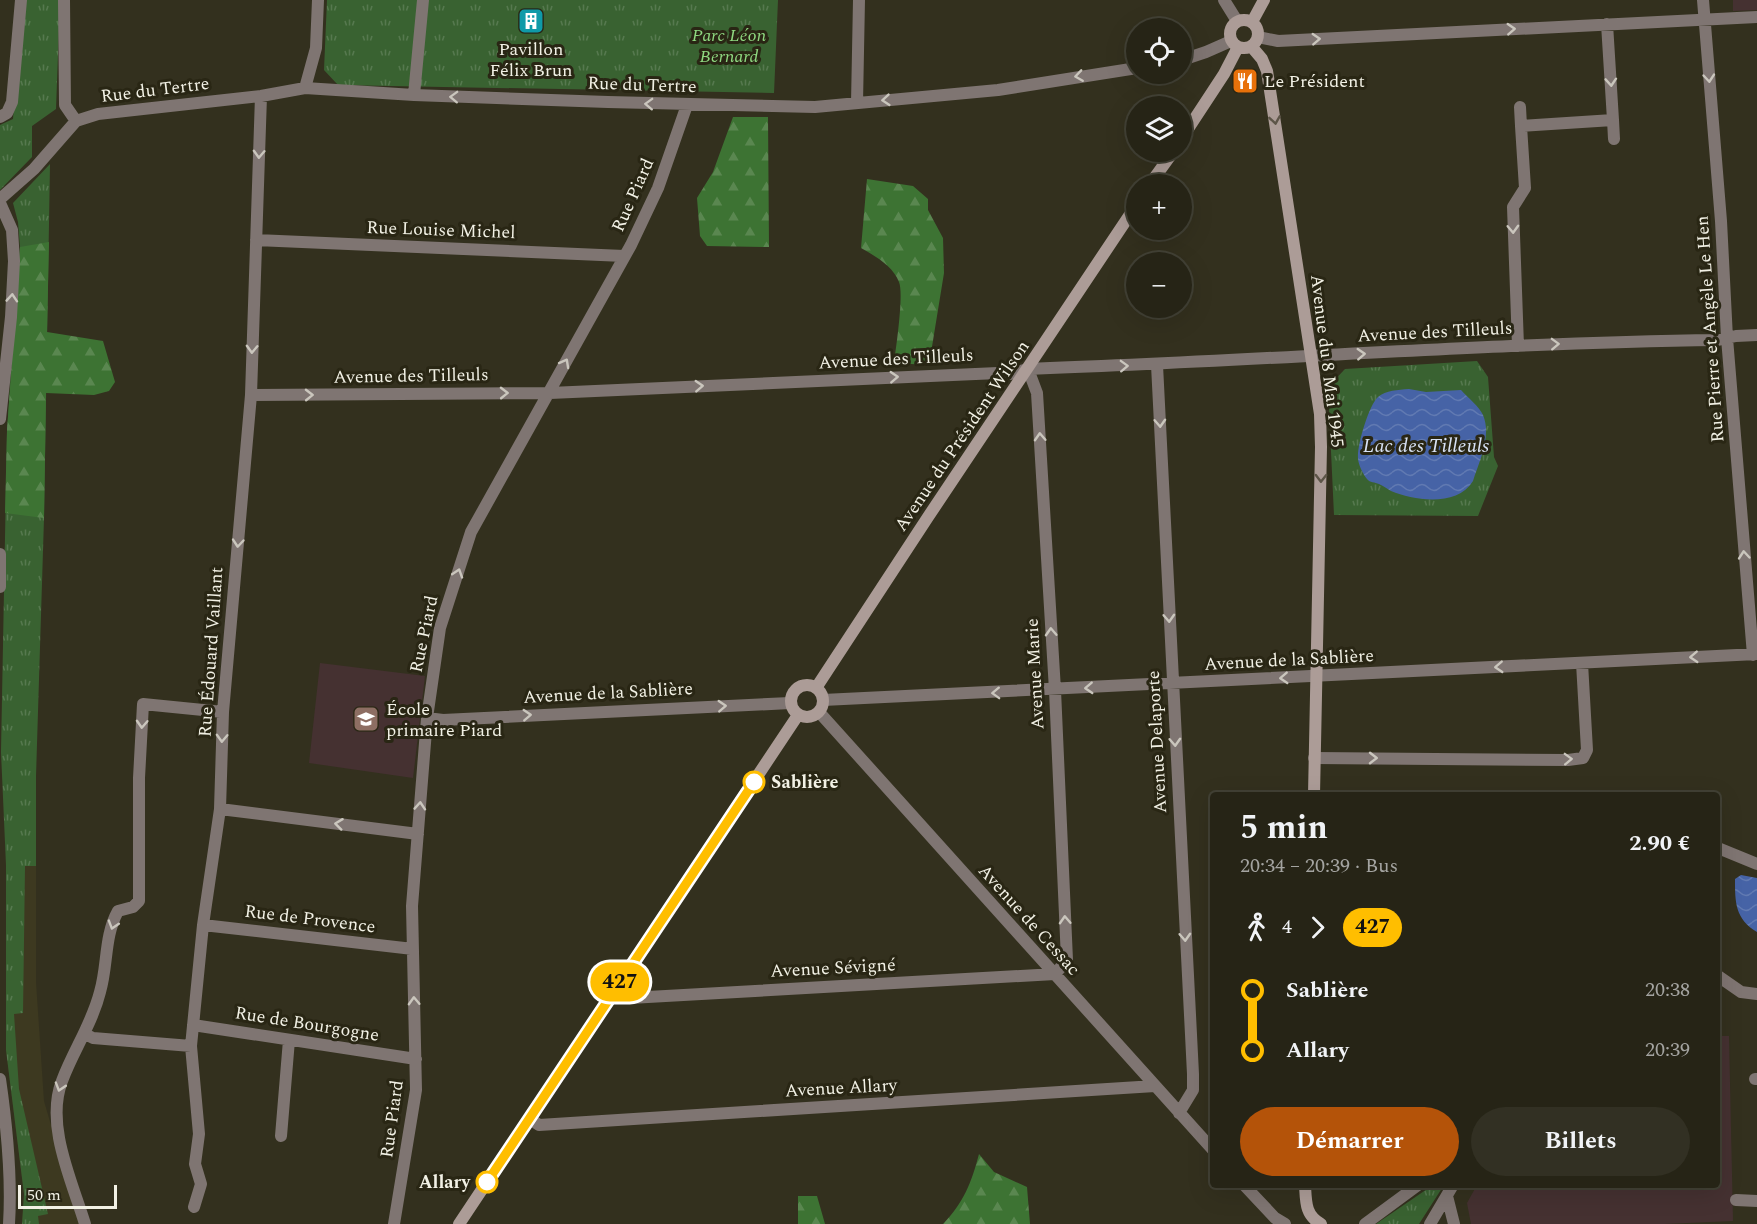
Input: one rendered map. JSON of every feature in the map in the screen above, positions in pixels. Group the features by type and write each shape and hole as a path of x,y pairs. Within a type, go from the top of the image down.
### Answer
{"street":[{"path":"0,117 7,113 12,102 21,0"},
{"path":"0,418 11,317 14,261 12,230 0,201 34,169 76,121 65,105 64,0"},
{"path":"305,88 316,48 318,0"},
{"path":"414,95 423,0"},
{"path":"857,103 859,0"},
{"path":"1224,0 1237,21"},
{"path":"1245,43 1231,27 1237,21 1244,19 1252,22 1264,0"},
{"name":"Rue Pierre et Angèle Le Hen","path":"1703,0 1721,221 1726,338 1755,655"},
{"path":"1192,57 1245,43 1757,17"},
{"name":"Avenue du 8 Mai 1945","path":"1252,22 1257,28 1245,43 1262,59 1267,71 1320,414 1314,792"},
{"path":"1607,24 1614,139"},
{"path":"1192,123 1245,43"},
{"name":"Rue du Tertre","path":"76,121 98,114 261,96 305,88 414,95 687,105 815,107 998,90 1126,70"},
{"name":"Rue Édouard Vaillant","path":"194,1207 201,1184 195,1164 199,1134 192,1046 193,1025 203,925 220,809 223,712 251,395 261,96"},
{"name":"Rue Piard","path":"394,1224 416,1090 412,906 427,718 440,628 471,532 624,256 658,188 687,105"},
{"path":"1518,346 1513,207 1525,188 1520,107"},
{"path":"1521,126 1613,120"},
{"name":"Avenue du Président Wilson","path":"816,688 1126,220"},
{"name":"Rue Louise Michel","path":"256,240 624,256"},
{"name":"Avenue des Tilleuls","path":"251,395 550,393 1010,374 1028,369 1157,365 1518,346 1718,340 1757,335"},
{"name":"Avenue Delaporte","path":"1157,365 1193,1074 1193,1090 1179,1113"},
{"name":"Avenue Marie","path":"1028,369 1037,393 1055,690 1067,960 1055,974"},
{"path":"0,554 0,587"},
{"name":"Avenue de la Sablière","path":"823,700 1755,655"},
{"path":"1314,758 1568,760 1583,758 1587,750 1582,663"},
{"path":"801,686 816,688 823,700 819,712 809,717 798,715 790,703 793,692 801,686"},
{"name":"Avenue de la Sablière","path":"427,718 454,719 790,703"},
{"path":"85,1224 56,1122 56,1102 62,1081 85,1034 100,992 111,923 118,911 133,907 139,901 139,778 143,704 223,712"},
{"name":"Avenue de Cessac","path":"819,712 1210,1147"},
{"path":"459,1224 798,715"},
{"path":"220,809 418,834"},
{"path":"1720,849 1757,864"},
{"name":"Rue de Provence","path":"203,925 413,949"},
{"name":"Avenue Sévigné","path":"615,991 630,998 1055,974"},
{"path":"1720,977 1741,992 1757,994"},
{"name":"Rue de Bourgogne","path":"193,1025 416,1059"},
{"path":"85,1034 93,1038 192,1046"},
{"path":"281,1136 289,1040"},
{"path":"0,1079 7,1128 4,1156 10,1204 9,1224"},
{"name":"Avenue Allary","path":"530,1119 539,1125 1155,1086"},
{"path":"1247,1188 1275,1218 1285,1224"},
{"path":"1305,1188 1306,1205 1312,1219 1321,1224"},
{"path":"1365,1224 1414,1188"},
{"path":"1430,1224 1450,1191"},
{"path":"1450,1191 1454,1224"},
{"path":"1736,1200 1757,1201"}],"shaded area":[{"path":"1733,0 1757,0 1757,10 1733,11"},
{"name":"École primaire Piard","path":"320,663 425,676 413,778 309,763"},
{"path":"6,866 36,866 36,982 44,1101 80,1224 22,1224 24,1194 6,1050"},
{"path":"1720,1036 1729,1036 1733,1221 1665,1224 1471,1224 1467,1203 1475,1188 1720,1188"}],"green space":[{"path":"22,0 60,0 56,109 32,126 32,157 0,190 0,125 13,119"},
{"name":"Parc Léon Bernard","path":"327,0 778,0 774,93 338,85 324,70"},
{"path":"733,117 768,117 769,247 707,246 700,236 697,198 713,172"},
{"path":"50,164 36,866 25,866 23,1013 14,1014 19,1089 48,1214 38,1216 39,1224 22,1224 24,1194 6,1050 6,865 1,752 7,431 20,247 18,222 13,203"},
{"path":"867,179 913,186 928,199 928,210 943,238 944,273 929,365 894,363 900,288 896,276 888,266 861,248"},
{"path":"49,242 47,332 103,341 115,382 109,391 94,395 46,393 44,518 5,513 7,431 20,247"},
{"path":"1477,361 1488,377 1494,457 1498,466 1478,516 1334,515 1328,387 1345,369"},
{"path":"979,1154 994,1172 1027,1187 1030,1224 943,1224 966,1192"},
{"path":"1429,1188 1442,1188 1419,1224 1376,1224"},
{"path":"798,1196 817,1196 825,1224 798,1224"}],"water":[{"name":"Lac des Tilleuls","path":"1409,389 1426,392 1461,390 1483,415 1486,432 1481,457 1473,481 1457,495 1435,500 1401,495 1370,481 1361,469 1358,458 1359,444 1367,416 1375,401 1385,393"},
{"path":"1741,875 1757,878 1757,932 1744,921 1738,909 1735,879"}],"bus line":[{"name":"427","path":"487,1182 754,782"}],"place":[{"name":"Pavillon Félix Brun","path":"531,21"},
{"name":"Le Président","path":"1245,81"},
{"name":"École primaire Piard","path":"366,719"},
{"name":"Sablière","path":"754,782"},
{"name":"Allary","path":"487,1182"}]}
